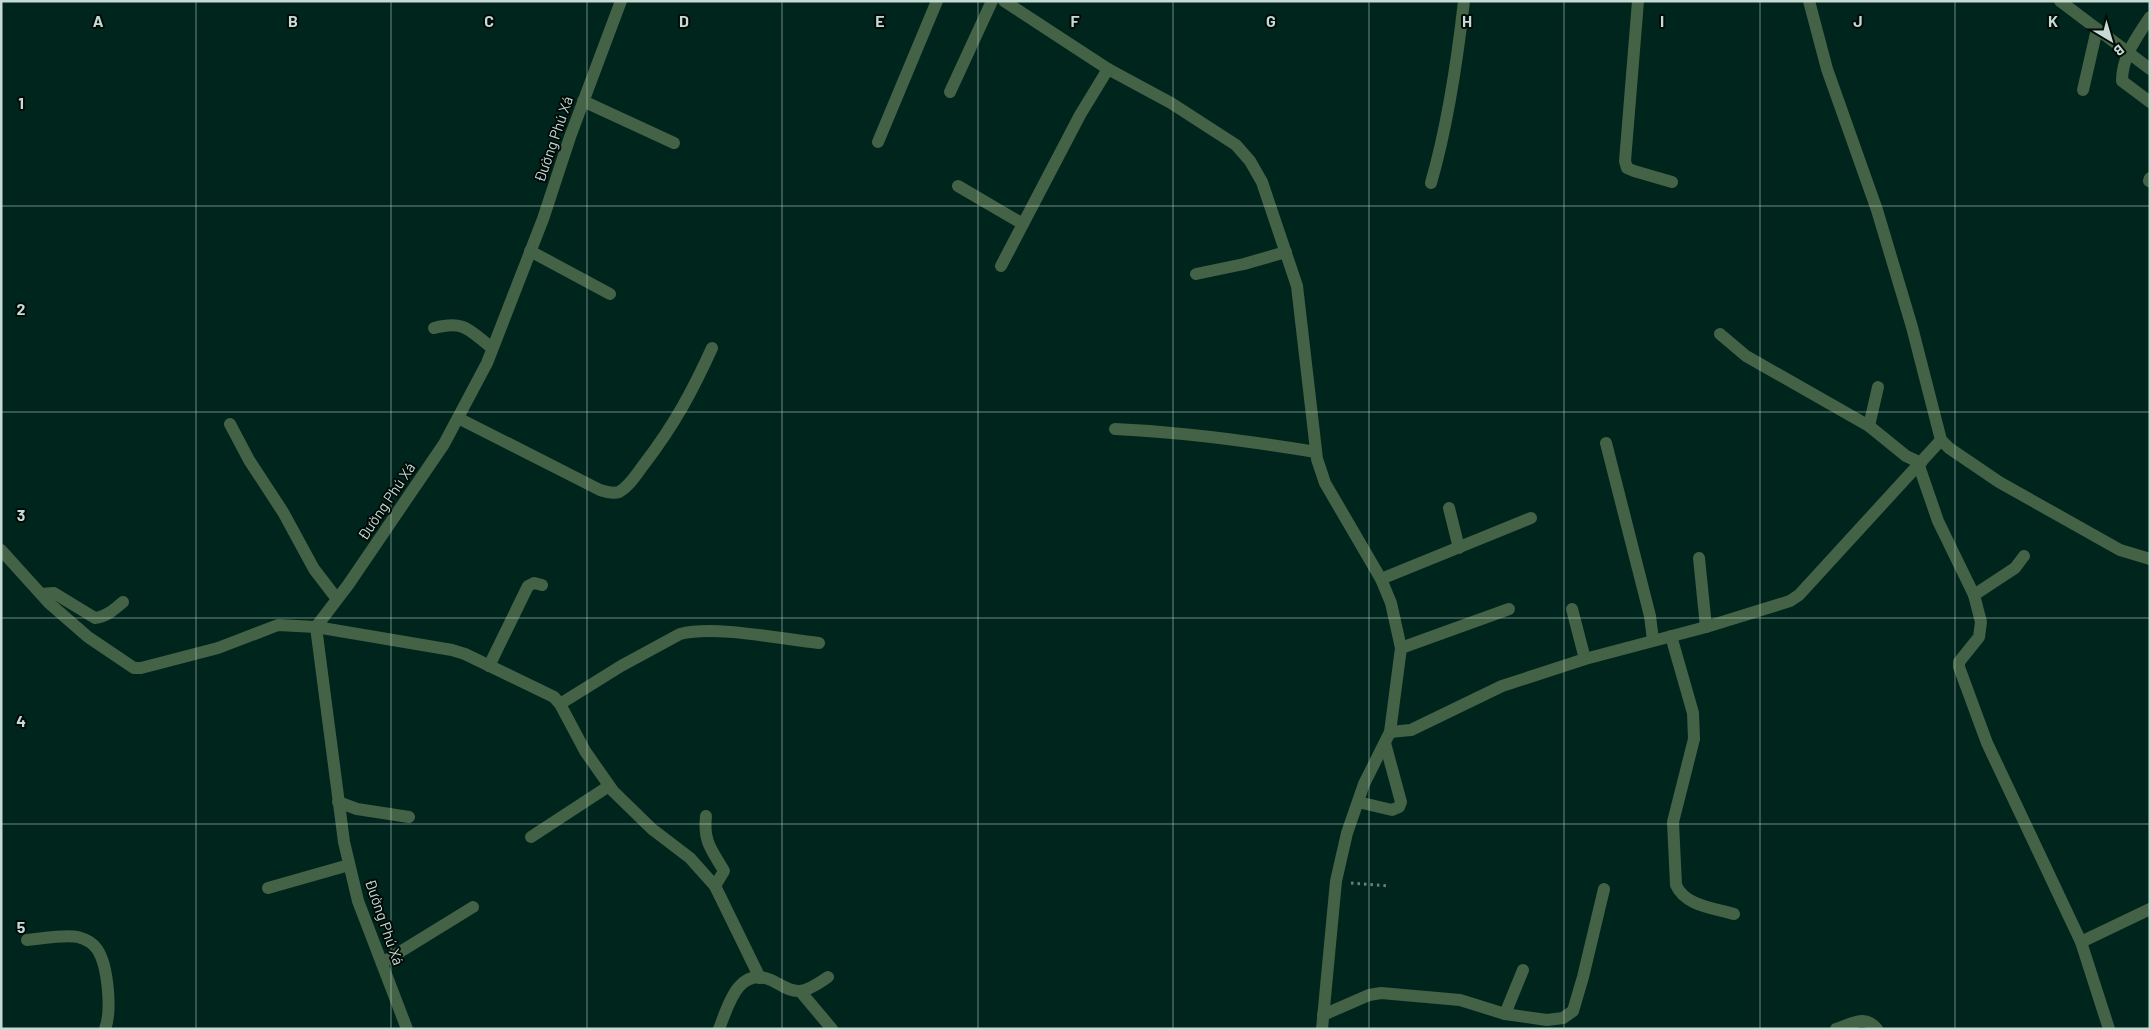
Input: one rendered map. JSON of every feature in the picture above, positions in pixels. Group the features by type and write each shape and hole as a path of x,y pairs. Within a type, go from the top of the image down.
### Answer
{"street":[{"name":"Đường Phú Xá","path":"407,1029 358,901 349,865 338,802 316,627 439,452 458,418 492,348 530,251 583,101 621,1"},
{"path":"878,142 937,1"},
{"path":"950,92 992,1"},
{"path":"1004,1 1108,69 1171,103 1236,145 1250,161 1262,182 1297,286 1316,452 1325,483 1381,579 1391,602 1401,648 1388,737 1364,784 1347,834 1336,882 1322,1029"},
{"path":"1431,183 1441,149 1457,61 1464,1"},
{"path":"1638,1 1625,161 1627,168 1672,182"},
{"path":"1809,1 1828,70 1877,210 1912,327 1941,440 1999,482 2120,550 2150,559"},
{"path":"2060,1 2150,69"},
{"path":"2150,17 2128,53 2122,72 2122,80 2150,102"},
{"path":"2083,90 2096,29"},
{"path":"1001,266 1080,115 1108,69"},
{"path":"583,101 674,143"},
{"path":"958,186 985,200 1023,224"},
{"path":"530,251 610,294"},
{"path":"1196,274 1244,264 1286,252"},
{"path":"434,328 450,324 464,326 492,348"},
{"path":"1720,334 1746,356 1869,426 1906,456 1920,464 1938,521 1974,595 1981,622 1979,637 1959,662 1959,667 1987,743 2081,942 2109,1029"},
{"path":"458,418 600,490 610,493 618,492 630,482 669,432 692,393 712,348"},
{"path":"1869,426 1878,387"},
{"path":"230,424 249,460 283,512 314,569 337,599"},
{"path":"1115,429 1172,432 1316,452"},
{"path":"1388,737 1411,730 1502,686 1584,659 1706,627 1790,601 1799,595 1941,440"},
{"path":"1606,442 1650,616 1654,640"},
{"path":"1449,508 1459,548"},
{"path":"1381,579 1531,518"},
{"path":"1,550 41,594 88,637 134,668 141,668 218,648 278,625 316,627 452,650 554,697 560,704 585,751 609,786 652,829 690,858 715,886 760,978"},
{"path":"1974,595 2014,568 2024,556"},
{"path":"1699,558 1706,627"},
{"path":"489,666 528,586 534,583 542,585"},
{"path":"41,594 54,593 94,618 113,611 123,602"},
{"path":"1401,648 1509,609"},
{"path":"1572,610 1584,659"},
{"path":"560,704 620,666 680,634 691,631 721,632 819,643"},
{"path":"1671,636 1693,713 1694,739 1673,822 1676,885 1689,901 1734,914"},
{"path":"1358,802 1392,810 1399,808 1401,802 1388,737"},
{"path":"530,837 609,786"},
{"path":"338,802 357,809 409,817"},
{"path":"706,816 707,843 724,871 715,886"},
{"path":"268,888 349,865"},
{"path":"1323,1015 1369,995 1381,993 1460,1000 1505,1014 1547,1020 1563,1018 1573,1011 1584,977 1604,889"},
{"path":"382,963 473,907"},
{"path":"2081,942 2150,909"},
{"path":"27,940 76,936 90,942 98,950 104,968 109,1000 108,1020 105,1029"},
{"path":"1505,1014 1523,970"},
{"path":"720,1029 735,990 744,982 755,977 770,979 790,990 800,991 828,977"},
{"path":"800,991 832,1029"},
{"path":"1836,1029 1864,1020 1871,1022 1877,1029"}],"path":[{"path":"1336,882 1390,886"}]}
